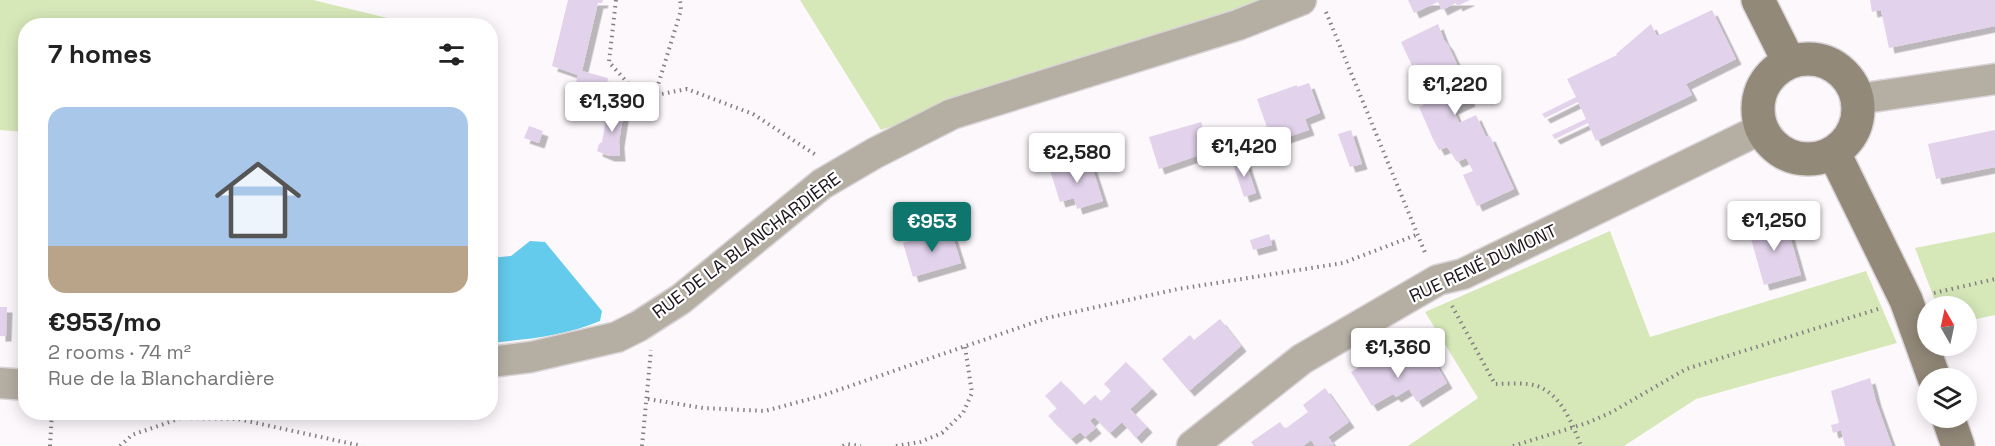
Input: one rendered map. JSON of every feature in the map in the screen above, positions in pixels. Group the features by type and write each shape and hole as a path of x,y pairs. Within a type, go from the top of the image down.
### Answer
{"main road":[{"path":"1758,0 1789,62"},
{"path":"1804,58 1832,64 1844,73 1858,99 1859,115 1855,130 1846,143 1834,153 1820,158 1806,160 1792,158 1769,141 1761,129 1758,114 1759,98 1765,82 1776,70 1789,62 1804,58"},
{"path":"1834,153 1906,300 1930,368"},
{"path":"1952,428 1958,446"}],"street":[{"name":"RUE DE LA BLANCHARDIÈRE","path":"498,361 531,357 617,337 639,326 681,299 822,184 842,171 952,114 1238,25 1313,5"},
{"path":"1858,99 1995,80"},
{"name":"RUE RENÉ DUMONT","path":"1192,446 1302,359 1438,280 1463,274 1761,129"},
{"path":"0,383 18,385"}],"path":[{"path":"616,0 609,62 640,98 687,89 753,114 842,171"},
{"path":"655,95 681,10 680,0"},
{"path":"1313,5 1416,235 1495,384 1537,386 1550,393 1573,426 1581,446"},
{"path":"648,399 703,408 765,411 821,396 1047,318 1168,291 1343,264 1416,235"},
{"path":"1513,446 1587,423 1612,412 1686,369 1906,300 1995,279"},
{"path":"639,326 651,349 642,446"},
{"path":"896,446 920,442 942,433 963,413 972,393 965,347"},
{"path":"50,446 52,420"},
{"path":"120,446 132,435 175,420"},
{"path":"242,420 362,446"},
{"path":"843,446 846,444 861,446"}],"green space":[{"path":"0,0 313,0 387,18 18,18 18,131 0,130"},
{"path":"800,0 1266,0 1054,69 881,130"},
{"path":"1610,231 1650,337 1866,271 1897,343 1696,399 1624,446 1408,446 1478,398 1425,312"},
{"path":"1995,232 1995,315 1977,319 1977,296 1933,296 1915,248"}],"water":[{"path":"530,241 545,242 602,311 600,321 560,333 498,342 498,257 511,256"}],"building":[{"path":"568,0 603,0 602,3 598,3 582,71 608,78 602,107 573,105 573,94 578,75 552,66"},
{"path":"1408,0 1470,0 1457,6 1456,3 1442,10 1438,2 1414,13"},
{"path":"1870,0 1995,0 1995,26 1889,48 1881,10 1872,12"},
{"path":"1712,10 1736,59 1686,84 1692,95 1596,141 1588,123 1555,139 1552,135 1586,119 1578,102 1545,118 1542,114 1576,97 1567,79 1617,55 1651,24 1657,36"},
{"path":"1438,24 1463,77 1460,79 1470,101 1453,109 1459,123 1476,115 1486,137 1490,136 1514,189 1477,206 1463,175 1473,171 1466,158 1457,162 1447,147 1439,150 1433,139 1419,107 1427,103 1422,86 1431,81 1425,68 1415,72 1401,42"},
{"path":"1309,83 1320,113 1305,119 1309,130 1285,138 1282,128 1269,133 1257,99"},
{"path":"608,108 624,110 619,142 620,156 609,156 597,151 602,142"},
{"path":"1201,122 1211,151 1159,169 1149,137"},
{"path":"529,126 543,131 539,143 524,138"},
{"path":"1351,130 1362,164 1350,167 1338,134"},
{"path":"1995,130 1995,167 1936,179 1928,144"},
{"path":"1089,158 1103,201 1077,209 1074,198 1060,202 1050,170"},
{"path":"1245,160 1256,193 1244,197 1233,164"},
{"path":"1785,219 1801,275 1764,285 1748,228"},
{"path":"950,228 961,263 913,277 903,243"},
{"path":"1269,234 1272,245 1253,250 1250,240"},
{"path":"0,307 7,307 6,336 0,336"},
{"path":"1220,319 1241,346 1189,391 1162,359 1190,335 1194,340"},
{"path":"1404,352 1414,369 1432,357 1447,383 1417,402 1409,389 1396,397 1393,394 1372,406 1351,372 1374,358 1379,367"},
{"path":"1126,362 1152,389 1130,409 1147,427 1136,438 1122,422 1110,433 1094,417 1090,421 1096,428 1085,437 1080,432 1071,439 1048,416 1057,408 1045,396 1061,381 1084,405 1095,395 1101,401 1111,391 1104,384"},
{"path":"1870,378 1892,446 1845,446 1841,430 1833,433 1831,425 1839,423 1831,391"},
{"path":"1325,388 1349,422 1328,437 1334,445 1315,446 1311,440 1303,446 1254,446 1251,442 1280,422 1285,429 1308,412 1303,405"}]}
